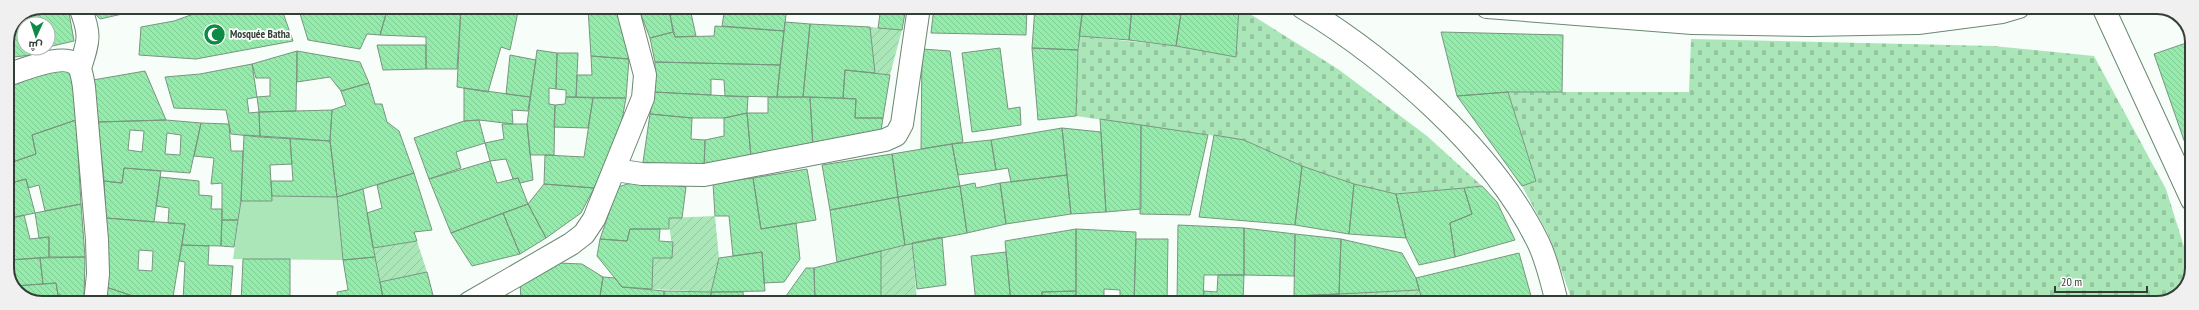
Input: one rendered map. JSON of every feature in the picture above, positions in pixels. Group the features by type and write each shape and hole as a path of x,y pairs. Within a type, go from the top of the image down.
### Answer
{"street":[{"path":"83,14 88,28 87,46 80,68 84,87 97,240 98,274 96,296"},
{"path":"486,296 571,244 584,234 594,219 643,98 645,75 629,14"},
{"path":"615,170 642,174 704,175 891,138 896,135 902,124 918,14"},
{"path":"1314,14 1375,55 1452,126 1506,187 1538,243 1555,296"},
{"path":"1577,14 1692,23 1809,25 1918,23 1987,14"},
{"path":"2106,14 2185,185"},
{"path":"14,73 56,60 70,60 80,68"}],"green space":[{"path":"1239,14 1250,14 1338,69 1427,136 1482,186 1396,194 1354,184 1302,166 1244,140 1076,116 1079,36 1176,46 1236,57"},
{"path":"870,27 902,30 890,75 875,73"},
{"path":"1691,39 1993,46 2094,56 2166,189 2185,250 2184,275 2179,285 2175,289 2166,295 2157,296 1570,296 1549,236 1522,186 1536,180 1508,92 1689,92"},
{"path":"272,196 337,197 343,260 233,259 241,201 272,201"},
{"path":"715,216 719,258 711,292 652,289 653,258 672,258 669,218"},
{"path":"417,241 427,272 380,282 373,248"},
{"path":"912,243 916,296 881,296 881,251"},
{"path":"1419,290 1421,296 1339,296 1339,294"}],"building":[{"path":"42,14 69,14 74,41 56,45 56,16 31,16"},
{"path":"95,14 122,14 100,19"},
{"name":"Mosquée Batha","path":"194,14 283,14 293,41 196,59 139,55 141,27 174,21"},
{"path":"300,14 386,14 380,35 367,34 360,49 308,40"},
{"path":"386,14 461,14 457,69 426,69 426,37 380,35"},
{"path":"461,14 518,14 510,50 501,47 488,92 457,87"},
{"path":"588,14 622,14 629,59 591,56"},
{"path":"641,14 674,14 670,15 673,32 650,38"},
{"path":"691,14 696,36 675,37 670,15"},
{"path":"724,14 786,14 784,31 722,26"},
{"path":"880,14 905,14 902,30 878,28"},
{"path":"933,14 1027,14 1026,35 931,33"},
{"path":"1034,14 1082,14 1078,50 1032,48"},
{"path":"1082,14 1131,14 1129,40 1079,36"},
{"path":"1131,14 1181,14 1176,46 1129,40"},
{"path":"1181,14 1239,14 1236,57 1176,46"},
{"path":"785,22 810,24 803,97 777,97"},
{"path":"810,24 870,27 875,73 845,70 843,98 803,97"},
{"path":"715,26 784,31 780,65 655,62 650,38 673,32 675,37 714,36"},
{"path":"16,31 16,56 22,56 14,57"},
{"path":"1441,32 1563,35 1562,92 1508,92 1457,96"},
{"path":"2185,43 2185,143 2154,54"},
{"path":"377,45 426,45 426,69 383,70"},
{"path":"1000,48 1008,109 1020,107 1021,125 972,132 962,53"},
{"path":"1032,48 1078,50 1076,116 1038,120"},
{"path":"922,49 950,51 963,142 921,149"},
{"path":"537,50 557,53 556,89 549,88 549,104 555,105 554,155 530,155 527,124"},
{"path":"297,51 296,111 259,112 257,97 270,96 270,78 256,78 252,64"},
{"path":"297,51 360,62 369,83 341,91 330,77 297,82"},
{"path":"557,53 578,53 576,97 566,97 566,90 556,89"},
{"path":"510,55 536,60 530,97 506,94"},
{"path":"591,56 629,59 626,98 576,97 577,75 592,75"},
{"path":"655,62 780,65 777,97 725,96 724,80 711,79 711,95 654,92"},
{"path":"252,64 257,97 247,99 249,113 259,112 260,137 231,134 226,110 174,108 165,77 200,74"},
{"path":"62,67 72,72 76,120 32,135 36,154 14,162 14,87 14,83"},
{"path":"845,70 890,75 883,118 855,118 856,99 843,98"},
{"path":"145,71 166,120 98,122 93,80"},
{"path":"369,83 375,104 382,104 387,122 399,131 414,173 337,197 330,141 332,110 346,105 341,91"},
{"path":"464,88 530,97 528,111 512,110 513,124 479,120 464,121"},
{"path":"654,92 748,97 747,113 724,118 692,118 650,114"},
{"path":"1508,92 1536,181 1522,186 1457,96"},
{"path":"566,97 593,98 588,128 554,127 555,105 565,104"},
{"path":"768,97 810,97 813,147 751,157 747,113 768,113"},
{"path":"810,97 856,99 855,118 883,118 880,137 813,147"},
{"path":"593,98 626,98 620,131 594,188 544,184 545,155 584,157"},
{"path":"332,110 330,141 260,137 259,112"},
{"path":"747,113 751,157 704,168 705,140 724,136 724,118"},
{"path":"650,114 692,118 691,139 705,140 704,168 642,169"},
{"path":"1100,119 1141,125 1141,209 1106,212"},
{"path":"76,120 81,204 45,211 39,185 28,188 26,179 14,182 14,162 36,154 32,135"},
{"path":"166,120 201,123 190,173 124,168 122,183 104,181 98,122","holes":["130,130 144,131 142,152 128,150","167,133 181,135 180,155 165,154"]},
{"path":"479,120 485,143 456,152 461,168 429,179 414,138 464,121"},
{"path":"201,123 229,124 231,151 243,151 241,201 238,220 222,220 222,183 211,184 214,158 194,156"},
{"path":"502,124 527,124 533,180 520,183 518,178 513,179 506,159 490,161 485,143 504,139"},
{"path":"1141,125 1208,135 1190,215 1140,214"},
{"path":"1062,128 1101,132 1106,212 1071,214"},
{"path":"1062,128 1067,175 1011,182 1008,168 996,170 991,140"},
{"path":"244,135 290,138 292,164 270,165 272,201 241,201"},
{"path":"1214,135 1244,140 1302,166 1295,225 1199,217"},
{"path":"290,138 330,141 337,197 272,196 271,181 293,181"},
{"path":"991,140 996,170 958,175 952,144"},
{"path":"952,144 960,186 898,197 892,154"},
{"path":"892,154 898,197 830,210 822,165"},
{"path":"490,161 497,183 518,178 528,204 451,233 429,179"},
{"path":"1302,166 1354,184 1349,234 1295,225"},
{"path":"124,168 161,171 154,222 106,218 104,181 122,183"},
{"path":"807,169 816,220 761,229 753,178"},
{"path":"414,173 432,230 414,232 417,241 373,248 367,213 382,208 377,185"},
{"path":"1067,175 1071,214 1006,224 1000,183"},
{"path":"160,177 199,181 199,195 212,196 211,209 222,209 221,246 182,245 185,224 168,223 169,208 156,206"},
{"path":"753,178 761,229 796,223 800,259 784,282 764,283 762,252 733,256 729,216 715,216 713,183"},
{"path":"26,179 35,213 14,218 14,182"},
{"path":"637,181 686,187 682,218 669,218 669,229 630,229 627,241 600,239 618,187"},
{"path":"975,183 976,188 1000,183 1006,224 967,233 960,186"},
{"path":"544,184 594,188 581,213 546,238 528,204"},
{"path":"1354,184 1396,194 1406,238 1349,234"},
{"path":"960,186 967,233 905,245 898,197"},
{"path":"1482,186 1497,202 1515,240 1455,257 1450,223 1472,214 1464,188"},
{"path":"1464,188 1472,214 1450,223 1455,257 1419,265 1406,238 1396,194"},
{"path":"363,189 375,257 343,260 337,197"},
{"path":"898,197 905,245 837,262 830,210"},
{"path":"81,204 85,257 49,257 49,237 39,238 35,213"},
{"path":"528,204 546,238 520,254 503,213"},
{"path":"503,213 520,254 472,266 451,233"},
{"path":"24,215 30,239 49,237 49,257 14,260 14,217"},
{"path":"106,218 185,224 173,296 132,296 106,287","holes":["139,250 153,251 152,271 138,270"]},
{"path":"222,220 238,220 234,247 221,246"},
{"path":"1178,225 1244,228 1244,275 1204,275 1203,296 1177,296"},
{"path":"1244,228 1295,234 1294,276 1244,275"},
{"path":"630,229 660,229 659,241 673,242 672,258 653,258 652,289 622,287 597,256 600,239 627,241"},
{"path":"1076,229 1136,232 1134,296 1120,296 1120,290 1104,289 1104,296 1076,296"},
{"path":"1076,229 1076,291 1042,292 1042,296 1010,296 1005,241"},
{"path":"1295,234 1341,239 1339,294 1294,296"},
{"path":"942,237 946,285 917,289 912,243"},
{"path":"1136,239 1168,239 1167,296 1134,296"},
{"path":"1341,239 1402,253 1416,278 1419,290 1339,294"},
{"path":"182,245 209,246 208,265 233,266 231,296 183,296 185,262 179,261"},
{"path":"881,251 881,296 815,296 814,268"},
{"path":"762,252 765,291 711,292 719,258"},
{"path":"1006,252 1010,296 975,296 971,256"},
{"path":"1519,253 1531,296 1421,296 1416,278"},
{"path":"85,257 84,296 58,295 56,283 43,284 40,258"},
{"path":"375,257 383,296 337,296 337,292 348,290 343,260"},
{"path":"40,258 43,284 21,286 15,275 14,260"},
{"path":"243,259 290,259 290,296 241,296"},
{"path":"559,263 582,264 603,277 600,296 521,296 520,281"},
{"path":"806,268 814,268 815,296 786,296"},
{"path":"427,272 433,296 383,296 380,282"},
{"path":"1218,275 1244,275 1243,296 1204,296 1204,291 1217,292"},
{"path":"603,277 615,278 622,287 664,291 664,296 600,296"},
{"path":"56,283 58,295 67,296 33,295 21,286"},
{"path":"106,287 130,295 130,296 104,296"},
{"path":"664,291 711,292 711,296 664,296"},
{"path":"1076,291 1076,296 1042,296 1042,292"},
{"path":"711,292 743,292 743,296 711,296"},
{"path":"1339,294 1339,296 1294,296"}],"place":[{"name":"Mosquée Batha","path":"215,34"}]}
